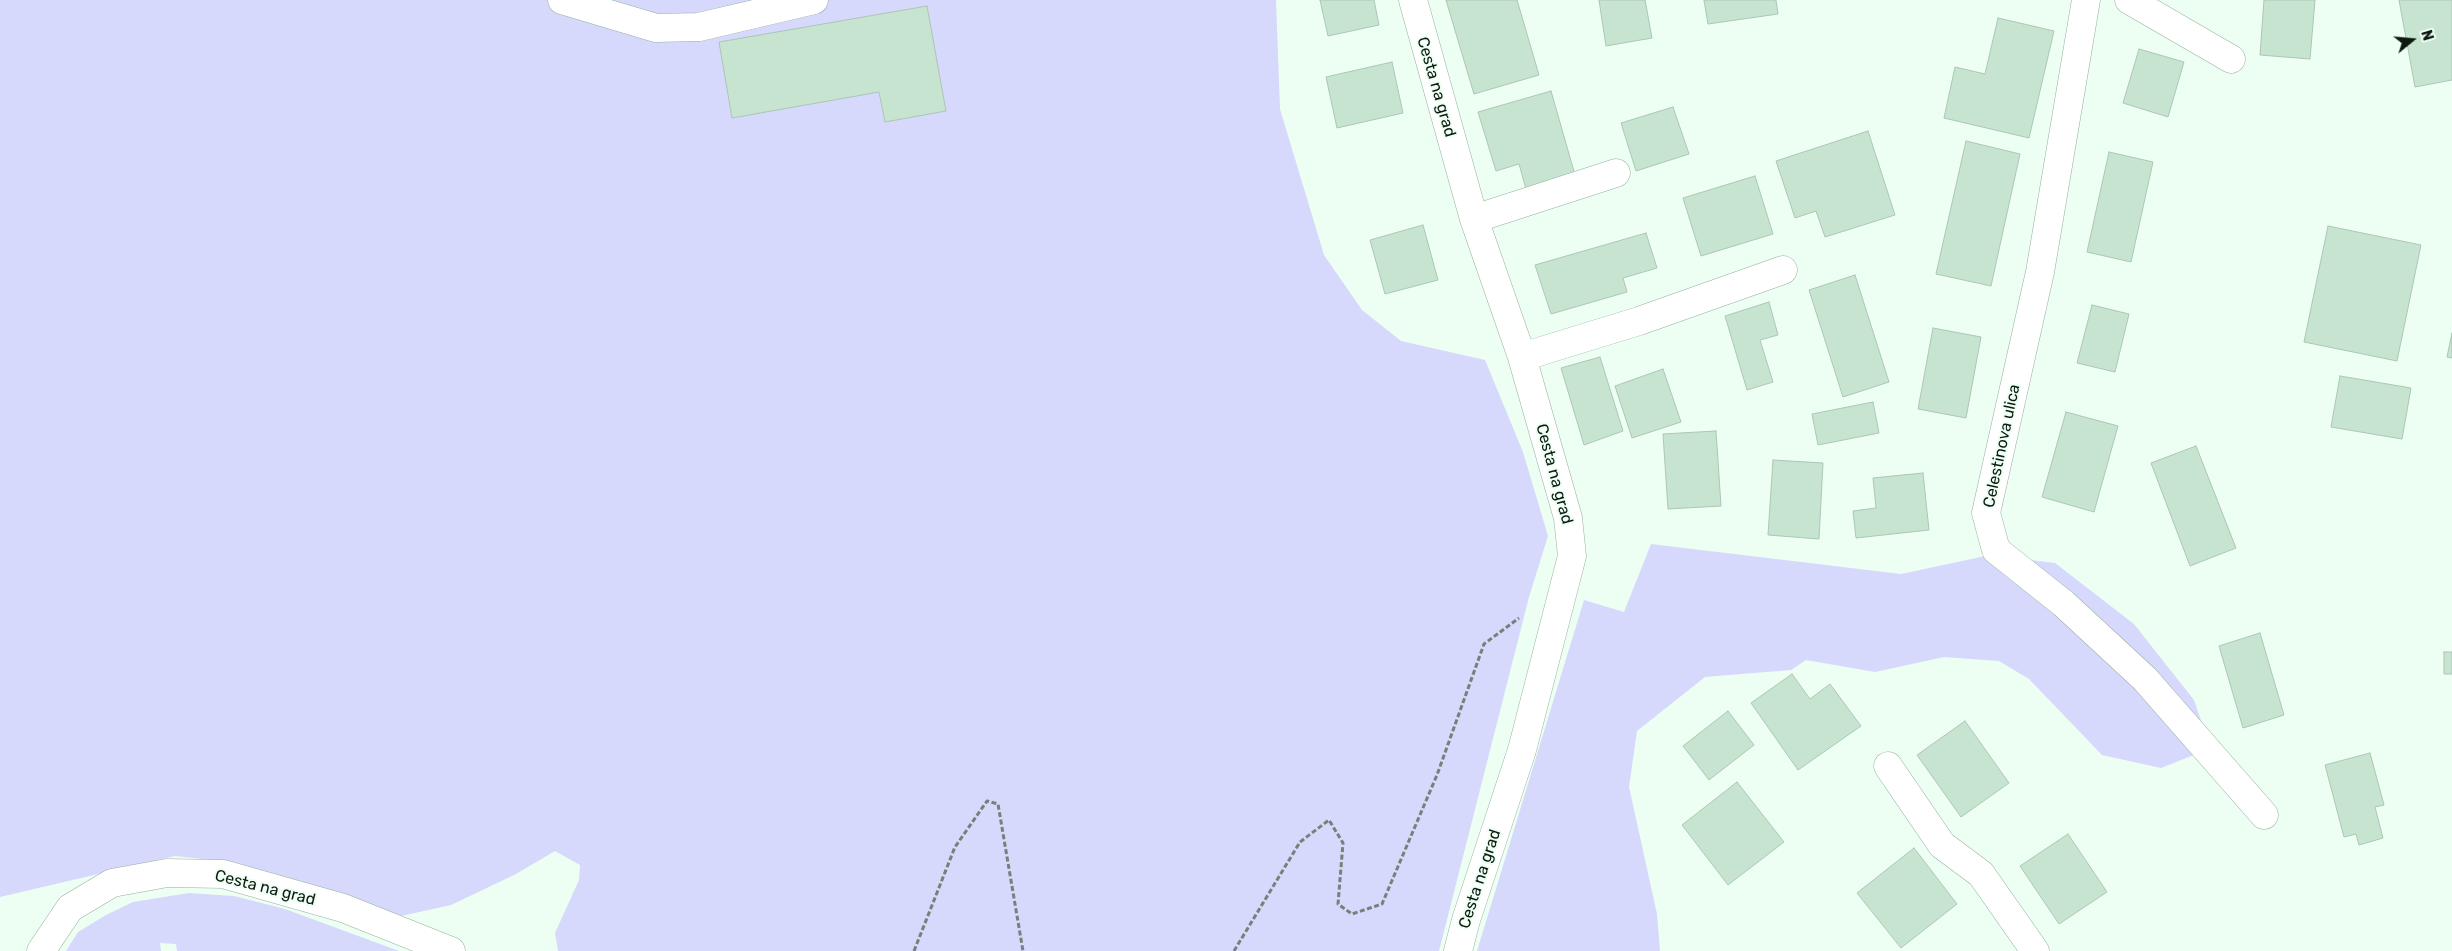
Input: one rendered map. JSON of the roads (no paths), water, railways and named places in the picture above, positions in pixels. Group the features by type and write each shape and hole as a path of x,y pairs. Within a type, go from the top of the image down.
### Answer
{"street":[{"path":"562,0 656,28 698,27 814,0"},
{"name":"Cesta na grad","path":"1413,0 1474,219 1522,357 1568,518 1572,556 1522,750 1466,920 1458,951"},
{"name":"Celestinova ulica","path":"2086,0 2040,272 1986,513 1996,550 2064,604 2145,679 2264,815"},
{"path":"2129,0 2231,59"},
{"path":"1474,219 1616,172"},
{"path":"1522,357 1639,320 1783,270"},
{"path":"1888,766 1942,845 1981,874 2035,951"},
{"name":"Cesta na grad","path":"41,951 70,908 112,883 167,873 223,874 342,908 451,951"}]}
